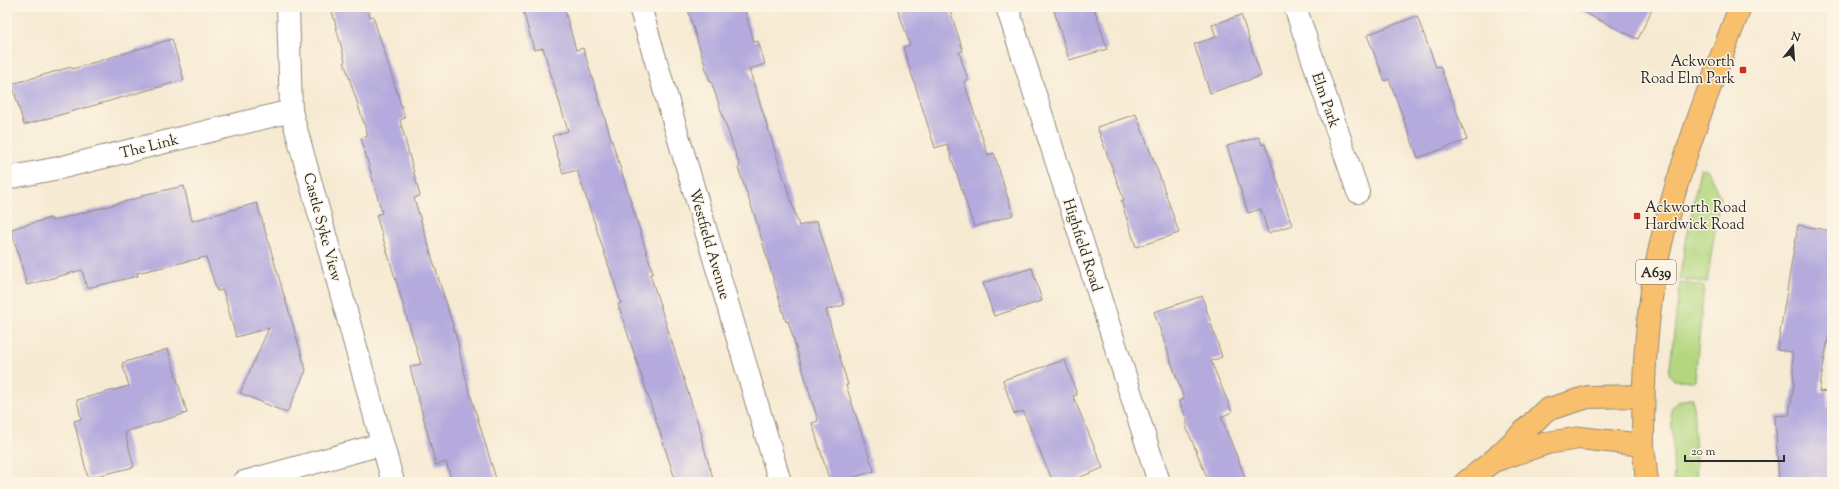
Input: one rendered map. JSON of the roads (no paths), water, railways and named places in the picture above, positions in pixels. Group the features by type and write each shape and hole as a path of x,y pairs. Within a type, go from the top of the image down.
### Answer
{"main road":[{"name":"A639","path":"1647,482 1643,445 1643,396 1646,339 1663,232 1677,181 1740,7"},
{"path":"1466,482 1493,462 1546,410 1588,397 1643,396"},
{"path":"1493,462 1547,443 1580,438 1643,445"}],"street":[{"name":"Castle Syke View","path":"288,7 291,111 393,482"},
{"name":"Westfield Avenue","path":"640,7 780,482"},
{"name":"Highfield Road","path":"1007,7 1159,482"},
{"name":"Elm Park","path":"1294,7 1358,192"},
{"name":"The Link","path":"7,178 59,168 291,111"},
{"path":"244,482 382,444"}],"place":[{"name":"Ackworth Road Elm Park","path":"1743,70"},
{"name":"Ackworth Road Hardwick Road","path":"1637,216"}]}
